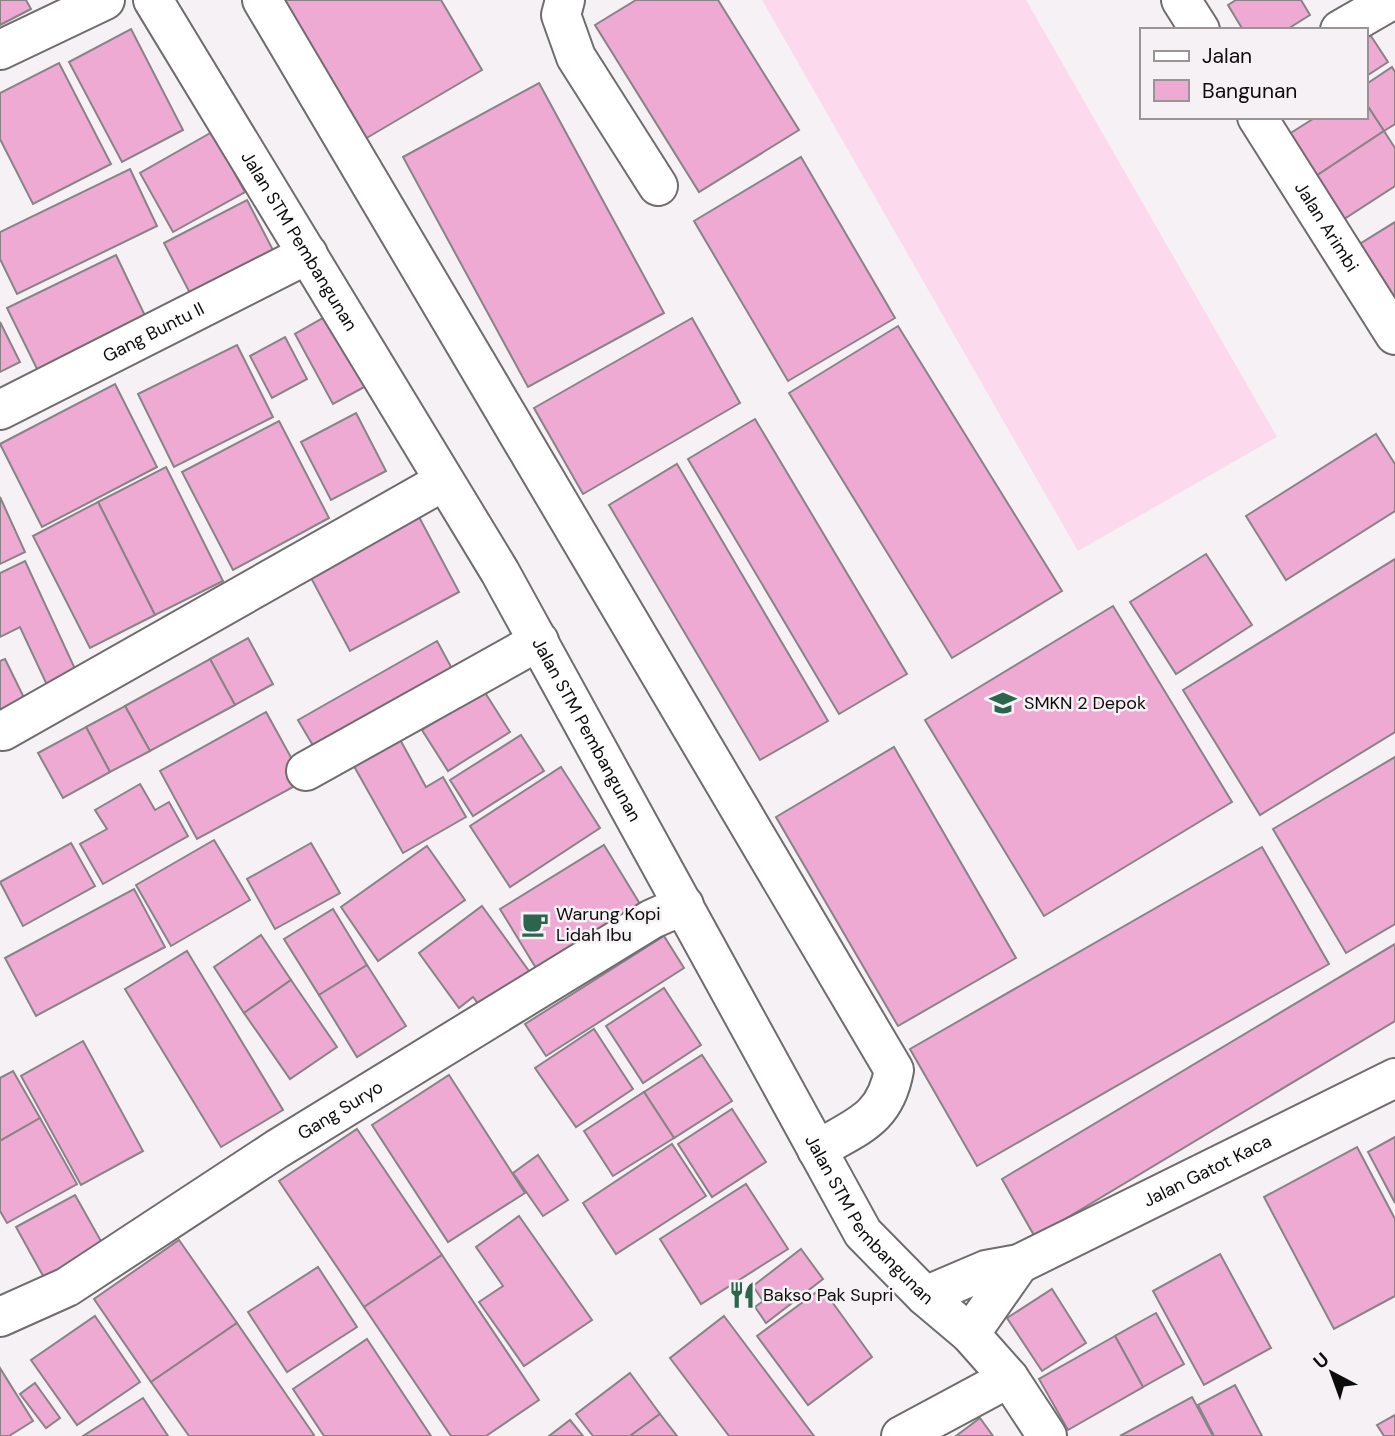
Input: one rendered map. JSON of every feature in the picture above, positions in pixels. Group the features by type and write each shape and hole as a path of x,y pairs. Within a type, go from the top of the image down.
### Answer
{"street":[{"path":"0,50 105,0"},
{"name":"Jalan STM Pembangunan","path":"153,0 539,641 863,1233 925,1296 970,1334 1009,1378 1046,1436"},
{"path":"262,0 894,1070 889,1096 873,1116 817,1150"},
{"path":"565,0 561,15 576,57 658,186"},
{"path":"1181,0 1199,28"},
{"path":"1343,28 1392,0"},
{"name":"Jalan Arimbi","path":"1257,119 1395,335"},
{"name":"Gang Buntu II","path":"0,410 308,254"},
{"path":"3,731 444,481"},
{"path":"306,771 539,641"},
{"name":"Gang Suryo","path":"0,1317 67,1287 277,1149 652,919 684,905"},
{"name":"Jalan Gatot Kaca","path":"925,1296 985,1270 1019,1264 1395,1078"},
{"name":"Jalan Gatot Kaca","path":"970,1334 1019,1264"},
{"path":"901,1436 1009,1378"}],"shaded area":[{"path":"762,0 1026,0 1277,437 1078,551"}],"building":[{"path":"0,0 26,0 31,9 0,25"},
{"path":"284,0 441,0 482,70 365,139"},
{"path":"636,0 718,0 799,130 699,192 595,25"},
{"path":"1236,0 1301,0 1310,15 1289,28 1242,28 1228,5"},
{"path":"131,29 183,130 122,162 69,62"},
{"path":"1369,33 1388,62 1367,76"},
{"path":"59,63 111,164 33,204 0,139 0,93"},
{"path":"1392,67 1395,72 1395,124 1384,131 1367,105 1367,84"},
{"path":"539,83 664,313 528,387 403,157"},
{"path":"1367,105 1384,131 1313,178 1286,136 1313,119 1367,119"},
{"path":"1384,131 1395,148 1395,186 1341,221 1313,178"},
{"path":"212,132 245,192 173,232 140,173"},
{"path":"801,157 895,318 788,381 694,221"},
{"path":"130,169 157,226 17,294 0,259 0,232"},
{"path":"247,200 275,254 192,297 164,243"},
{"path":"1395,222 1395,299 1350,250"},
{"path":"116,255 149,324 41,377 7,308"},
{"path":"330,314 368,385 333,404 295,334"},
{"path":"692,318 740,403 583,494 534,408"},
{"path":"0,322 20,362 0,372"},
{"path":"898,326 1062,591 952,658 789,393"},
{"path":"285,337 307,379 272,398 250,356"},
{"path":"237,345 273,417 174,467 138,394"},
{"path":"115,384 157,467 42,527 0,444"},
{"path":"356,413 386,471 331,500 301,442"},
{"path":"755,419 907,674 839,714 688,459"},
{"path":"279,421 329,518 233,570 182,472"},
{"path":"1376,434 1395,464 1395,511 1286,580 1246,516"},
{"path":"677,464 828,721 760,760 609,505"},
{"path":"166,467 223,581 155,615 98,502"},
{"path":"0,497 25,552 0,564"},
{"path":"98,502 155,615 90,648 33,536"},
{"path":"419,517 459,592 350,651 310,576"},
{"path":"1206,554 1252,625 1176,674 1130,602"},
{"path":"1395,559 1395,732 1260,815 1183,690"},
{"path":"25,561 76,671 47,685 20,627 0,637 0,573"},
{"path":"1113,606 1232,802 1044,916 925,720"},
{"path":"248,638 273,684 235,705 210,659"},
{"path":"437,641 456,676 318,754 298,720"},
{"path":"5,659 31,712 0,727 0,661"},
{"path":"210,659 235,705 150,751 125,706"},
{"path":"484,691 510,732 448,771 422,730"},
{"path":"125,706 150,751 110,772 86,727"},
{"path":"266,712 304,781 197,839 160,771"},
{"path":"86,727 110,772 63,798 38,753"},
{"path":"397,734 426,787 443,777 466,817 403,853 351,761"},
{"path":"521,735 544,771 473,816 450,780"},
{"path":"894,747 1016,958 898,1026 776,817"},
{"path":"1395,757 1395,924 1346,953 1273,829"},
{"path":"561,767 600,828 510,887 470,826"},
{"path":"140,784 155,810 169,802 188,836 103,884 80,844 107,829 95,810"},
{"path":"214,840 250,900 171,946 136,885"},
{"path":"71,843 95,886 23,926 0,882"},
{"path":"311,843 340,893 275,929 247,879"},
{"path":"604,845 643,909 539,973 500,909"},
{"path":"427,846 465,900 378,961 341,907"},
{"path":"1262,847 1329,964 977,1166 910,1049"},
{"path":"134,889 165,947 36,1016 5,958"},
{"path":"482,906 534,978 485,1013 473,997 459,1008 419,953"},
{"path":"333,909 367,965 319,995 284,939"},
{"path":"261,935 291,980 244,1013 214,967"},
{"path":"664,936 684,968 546,1056 525,1024"},
{"path":"1395,944 1395,1021 1035,1237 1002,1179"},
{"path":"187,951 283,1110 221,1147 125,989"},
{"path":"367,965 406,1026 357,1057 319,995"},
{"path":"291,980 337,1047 290,1079 244,1013"},
{"path":"664,988 701,1045 643,1083 606,1026"},
{"path":"594,1029 633,1089 576,1127 535,1068"},
{"path":"83,1041 143,1151 81,1185 21,1076"},
{"path":"702,1055 732,1101 674,1138 644,1092"},
{"path":"13,1071 40,1118 0,1141 0,1078"},
{"path":"449,1075 525,1193 448,1242 372,1125"},
{"path":"644,1092 674,1138 613,1176 584,1131"},
{"path":"732,1109 766,1162 712,1197 678,1144"},
{"path":"40,1118 77,1184 7,1223 0,1211 0,1141"},
{"path":"357,1129 442,1255 364,1307 279,1181"},
{"path":"1395,1137 1395,1203 1368,1152"},
{"path":"672,1144 706,1196 616,1254 583,1203"},
{"path":"1357,1147 1395,1219 1395,1296 1334,1329 1264,1197"},
{"path":"538,1155 568,1200 543,1216 513,1173"},
{"path":"746,1184 788,1249 701,1304 660,1239"},
{"path":"75,1195 106,1250 47,1283 16,1227"},
{"path":"519,1216 592,1320 524,1366 479,1302 503,1286 476,1247"},
{"path":"179,1240 237,1323 151,1382 94,1299"},
{"path":"801,1249 823,1279 766,1323 755,1307 763,1301 753,1286"},
{"path":"1220,1254 1271,1348 1204,1385 1153,1291"},
{"path":"442,1255 539,1400 486,1436 451,1436 364,1307"},
{"path":"318,1267 357,1327 287,1372 248,1312"},
{"path":"822,1288 872,1357 808,1405 757,1336"},
{"path":"1052,1289 1086,1343 1042,1371 1007,1318"},
{"path":"1156,1313 1184,1364 1143,1387 1115,1336"},
{"path":"95,1316 140,1382 77,1425 31,1360"},
{"path":"724,1316 814,1436 729,1436 670,1358"},
{"path":"237,1323 314,1435 189,1436 151,1382"},
{"path":"1115,1336 1143,1387 1068,1430 1039,1379"},
{"path":"367,1339 431,1436 324,1436 293,1389"},
{"path":"0,1368 33,1421 9,1436 0,1436"},
{"path":"630,1373 660,1414 630,1436 593,1436 576,1414"},
{"path":"35,1383 60,1418 46,1428 20,1394"},
{"path":"1235,1385 1262,1436 1214,1436 1198,1405"},
{"path":"1192,1397 1213,1436 1120,1436"},
{"path":"143,1398 168,1436 83,1436"},
{"path":"660,1414 677,1436 630,1436"},
{"path":"1395,1415 1395,1436 1384,1436 1377,1425"},
{"path":"980,1418 993,1436 956,1436"},
{"path":"570,1420 583,1436 549,1436"}],"place":[{"name":"SMKN 2 Depok","path":"1003,703"},
{"name":"Warung Kopi Lidah Ibu","path":"535,924"},
{"name":"Bakso Pak Supri","path":"742,1295"}]}
